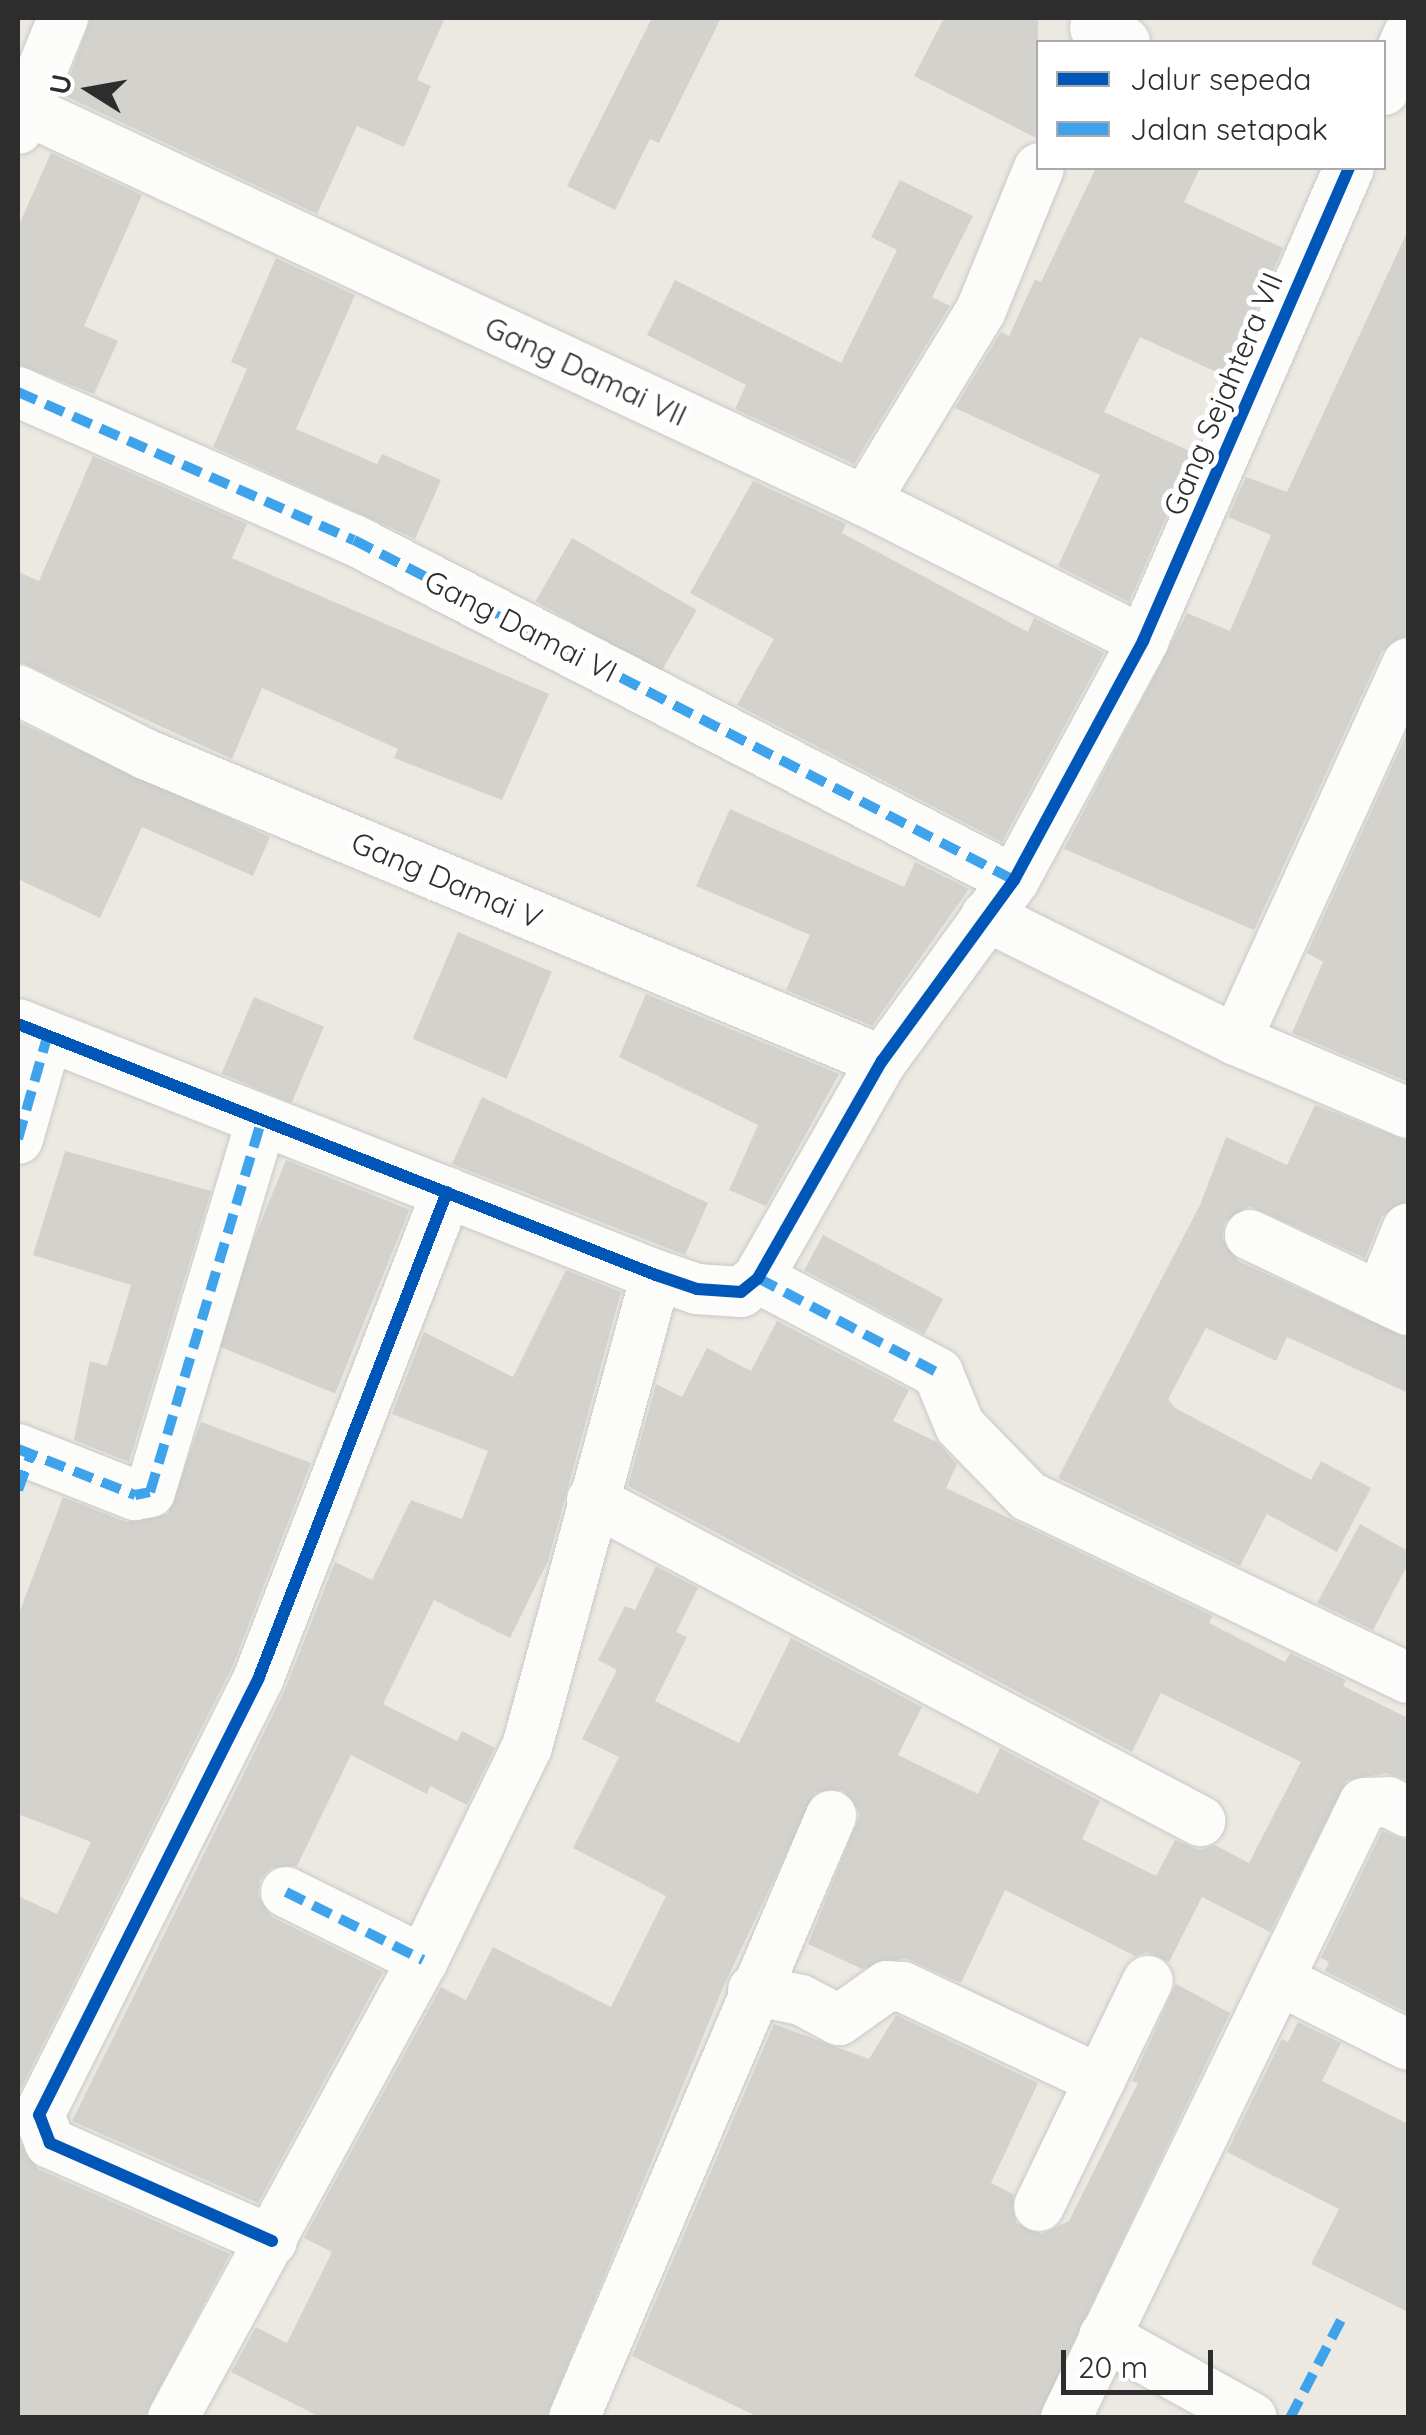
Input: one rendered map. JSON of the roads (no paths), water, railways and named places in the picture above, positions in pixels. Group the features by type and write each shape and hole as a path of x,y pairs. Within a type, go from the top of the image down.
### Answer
{"street":[{"path":"20,115 63,18"},
{"path":"1386,85 1408,35"},
{"name":"Gang Damai VII","path":"20,115 865,501 1144,641"},
{"path":"865,501 981,310 1037,170"},
{"name":"Gang Sejahtera VII","path":"758,1278 882,1060 1000,898 1144,641 1348,170"},
{"name":"Gang Damai VI","path":"18,392 354,540 1000,898 1236,1040 1404,1100"},
{"path":"1236,1040 1407,669"},
{"name":"Gang Damai V","path":"18,690 144,754 882,1060"},
{"path":"18,1139 32,1030 656,1275 725,1293 741,1292 758,1278 938,1373 960,1426 1028,1496 1408,1678"},
{"path":"22,1464 135,1495 150,1492 261,1123"},
{"path":"272,2241 50,2144 39,2116 260,1677 447,1192"},
{"path":"1250,1235 1394,1304 1408,1228"},
{"path":"172,2418 423,1960 527,1748 656,1275"},
{"path":"592,1500 1200,1821"},
{"path":"1066,2418 1364,1803 1388,1802 1408,1812"},
{"path":"574,2418 753,1990 831,1816"},
{"path":"286,1892 423,1960"},
{"path":"1279,1980 1408,2044"},
{"path":"1038,2206 1148,1981"},
{"path":"753,1990 801,2000 839,2020 887,1986 903,1987 1100,2080"},
{"path":"1104,2336 1252,2418"}]}
